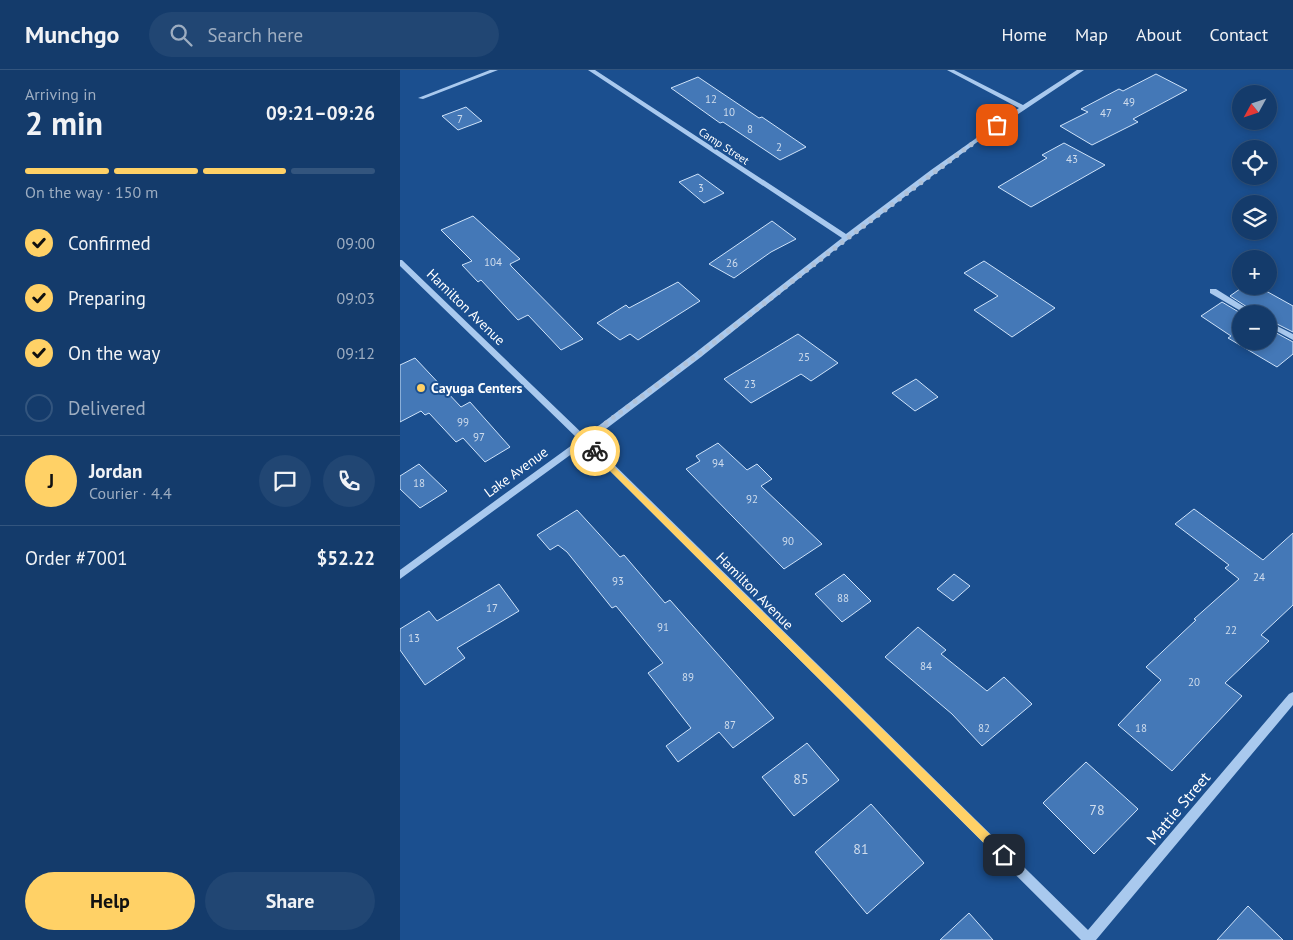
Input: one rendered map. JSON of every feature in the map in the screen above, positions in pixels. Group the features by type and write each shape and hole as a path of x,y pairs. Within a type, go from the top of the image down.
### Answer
{"street":[{"path":"422,98 495,70"},
{"name":"Camp Street","path":"591,70 848,238"},
{"path":"950,70 1023,108"},
{"name":"Lake Avenue","path":"400,575 698,355 848,238 1023,108 1081,70"},
{"name":"Hamilton Avenue","path":"400,262 1089,940"},
{"path":"1212,291 1236,305"},
{"path":"1277,328 1293,337"},
{"name":"Mattie Street","path":"1089,940 1293,697"}],"building":[{"path":"1156,74 1187,90 1133,119 1138,122 1092,145 1060,126 1088,112 1081,109 1119,89 1123,91"},
{"path":"698,77 806,147 780,160 723,122 720,123 671,88"},
{"path":"466,107 482,121 458,130 442,116"},
{"path":"1064,143 1105,165 1031,207 998,187 1047,158 1042,155"},
{"path":"698,174 724,193 704,203 679,182"},
{"path":"473,216 520,259 510,264 511,266 583,339 561,350 528,315 518,320 481,280 478,282 462,265 472,261 441,230"},
{"path":"772,221 796,239 771,252 734,278 709,264"},
{"path":"984,261 1055,308 1012,337 974,310 998,296 964,273"},
{"path":"678,282 700,301 638,340 630,334 620,340 597,323 626,305 629,308"},
{"path":"1273,295 1293,306 1293,332 1277,324 1277,305 1244,305 1230,296"},
{"path":"1222,302 1232,308 1232,340 1228,338 1231,336 1201,316"},
{"path":"1277,333 1293,342 1293,354 1277,367 1248,350 1277,350"},
{"path":"798,334 838,363 811,381 801,374 751,403 724,379"},
{"path":"415,358 461,407 470,402 510,447 485,462 463,438 456,442 429,413 425,415 421,411 400,422 400,365"},
{"path":"916,379 938,397 915,411 892,393"},
{"path":"718,443 747,470 757,464 772,479 761,486 822,544 784,569 686,469 700,461 696,456"},
{"path":"419,464 447,491 420,508 400,489 400,476"},
{"path":"1194,509 1263,560 1293,533 1293,605 1261,635 1269,641 1225,683 1242,696 1172,771 1118,725 1161,680 1146,667 1196,620 1194,619 1239,579 1225,568 1229,565 1175,524"},
{"path":"577,510 620,557 624,555 665,603 670,600 774,718 733,748 719,732 678,762 666,746 691,728 648,673 663,663 616,606 612,608 567,552 558,545 550,550 537,535"},
{"path":"844,574 871,601 842,622 815,594"},
{"path":"954,574 970,586 953,601 937,589"},
{"path":"499,584 519,611 457,648 465,658 425,685 400,650 400,629 429,611 437,621"},
{"path":"918,627 946,650 941,654 987,691 1004,677 1032,704 982,746 952,714 885,657"},
{"path":"807,743 839,780 794,816 762,777"},
{"path":"1086,762 1138,809 1094,854 1043,803"},
{"path":"871,804 924,863 867,914 815,852"},
{"path":"1248,906 1283,940 1217,940"},
{"path":"969,913 993,940 940,940"}],"way so far":[{"path":"595,451 583,440 698,355 997,125"}],"place":[{"name":"Cayuga Centers","path":"421,388"}],"route":[{"path":"595,451 1004,855"}]}
